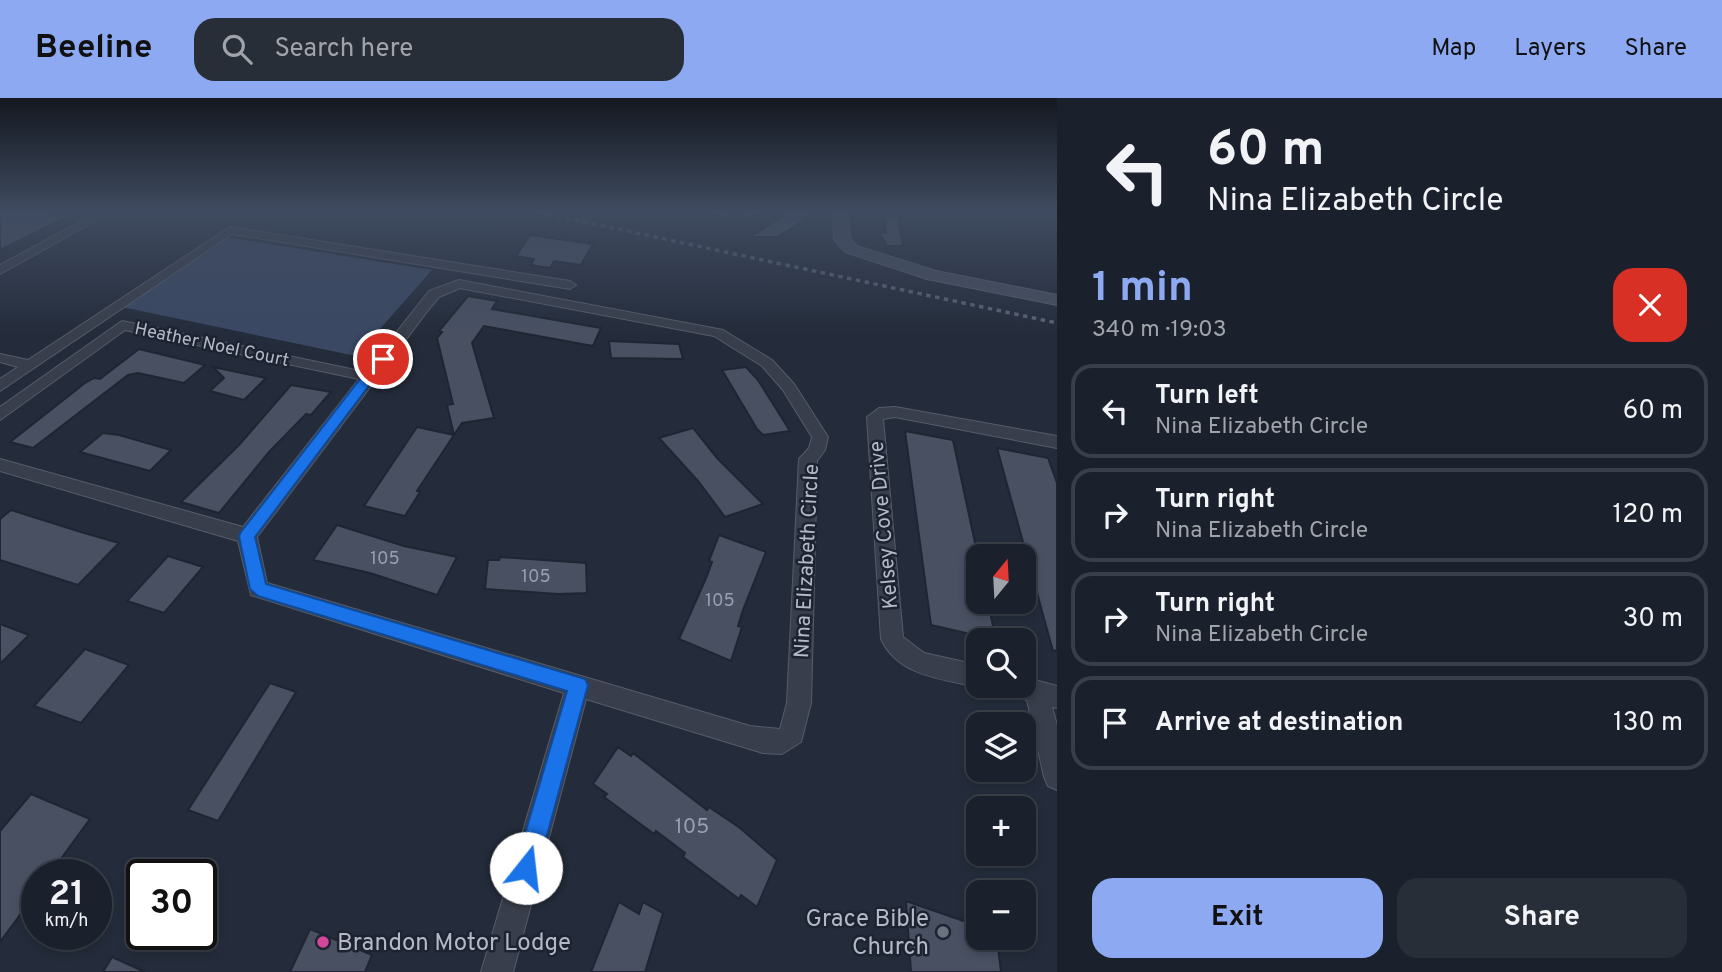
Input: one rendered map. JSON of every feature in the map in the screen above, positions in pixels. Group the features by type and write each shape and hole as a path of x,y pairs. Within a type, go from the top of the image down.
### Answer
{"street":[{"path":"0,270 32,253"},
{"path":"0,386 196,253"},
{"path":"371,253 570,285"},
{"path":"863,253 933,275 1057,300"},
{"name":"Nina Elizabeth Circle","path":"459,284 718,333 767,363 789,387 820,436 817,450 808,459 799,703 797,728 789,739 774,744 750,738 258,589 247,536 369,377 434,294 459,284"},
{"name":"Heather Noel Court","path":"0,415 122,325 369,377"},
{"path":"0,358 30,365"},
{"name":"Kelsey Cove Drive","path":"966,673 914,659 900,650 892,639 875,417 884,412 895,412 1057,442"},
{"path":"0,465 247,536"},
{"path":"497,972 578,685"},
{"path":"1036,692 1057,777"}],"water":[{"path":"202,253 324,253 432,270 356,356 122,307"}],"building":[{"path":"518,253 588,253 581,265 554,261 550,268 531,265 534,259 516,256"},
{"path":"468,296 497,301 492,309 601,328 593,346 484,326 472,343 494,418 462,423 454,435 447,405 453,404 437,338 442,332 439,331"},
{"path":"609,341 679,344 683,359 611,358"},
{"path":"139,349 205,365 184,383 138,373 128,375 33,448 10,442 85,383 94,378 100,379"},
{"path":"213,367 266,378 244,400 210,391 224,378"},
{"path":"746,367 758,380 790,431 763,435 757,429 722,370"},
{"path":"291,385 331,392 311,415 306,414 269,452 219,513 181,502 239,445"},
{"path":"417,427 454,435 417,491 420,492 405,516 364,506"},
{"path":"693,428 717,458 763,504 725,517 698,481 659,438"},
{"path":"905,431 953,440 975,544 966,544 966,614 991,614 993,628 966,628 966,633 931,625"},
{"path":"103,433 171,450 150,471 80,452"},
{"path":"997,448 1048,458 1057,483 1057,650 1053,651 1036,589 1036,544 1023,544"},
{"path":"11,510 119,543 78,585 0,560 0,519"},
{"path":"337,525 404,546 457,557 437,595 370,573 313,560"},
{"path":"719,535 766,552 743,610 738,626 742,627 731,661 679,639 707,576 712,562 709,561"},
{"path":"168,556 203,567 164,613 127,601"},
{"path":"500,557 586,563 587,593 558,594 485,589 488,560 499,560"},
{"path":"0,624 29,635 0,664"},
{"path":"85,649 129,665 81,723 34,706"},
{"path":"270,683 296,692 218,821 188,810"},
{"path":"618,747 631,756 633,753 707,810 709,807 740,828 777,860 757,907 741,895 739,899 683,857 685,853 656,831 654,834 604,797 607,794 593,784"},
{"path":"31,794 90,819 61,859 21,859 21,914 0,942 0,831"},
{"name":"Grace Bible Church","path":"906,901 966,922 966,950 998,950 1001,972 911,972"},
{"path":"619,902 639,914 643,902 663,913 645,972 591,972"},
{"name":"Brandon Motor Lodge","path":"310,929 372,955 365,972 290,972"},
{"path":"112,957 145,972 103,972"}],"railway":[{"path":"729,253 1057,323"}],"place":[{"name":"Grace Bible Church","path":"943,932"},
{"name":"Brandon Motor Lodge","path":"323,942"}],"route":[{"path":"383,359 247,536 258,589 578,685 526,868"}]}
